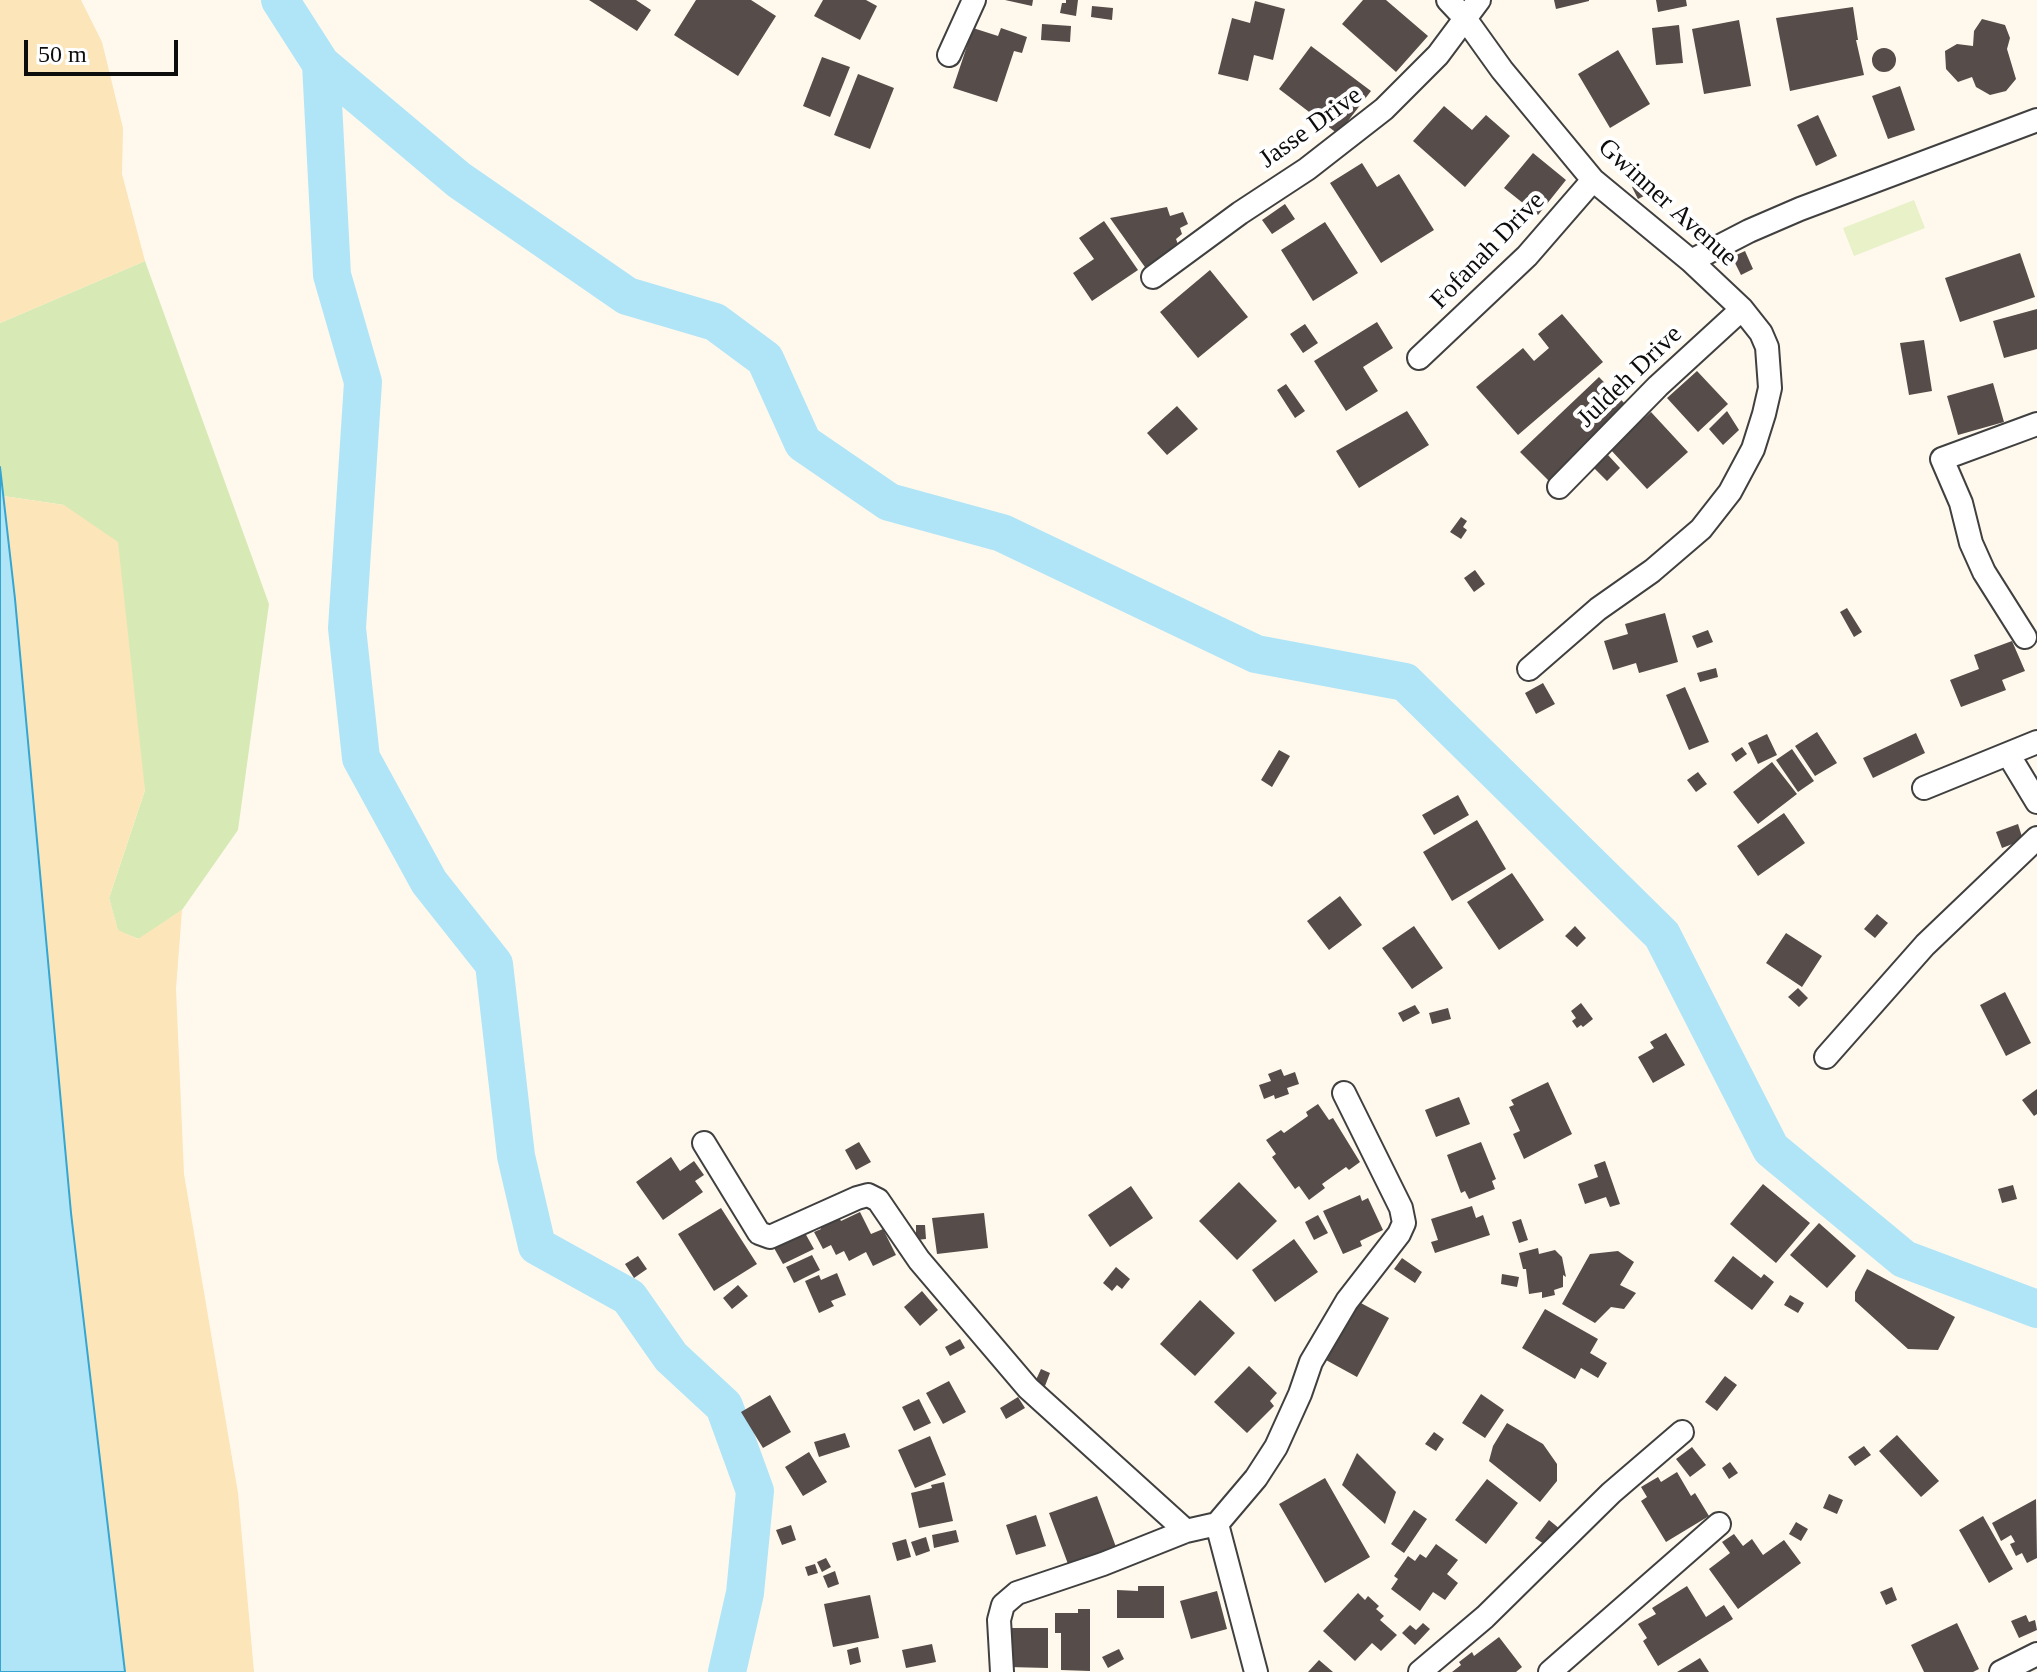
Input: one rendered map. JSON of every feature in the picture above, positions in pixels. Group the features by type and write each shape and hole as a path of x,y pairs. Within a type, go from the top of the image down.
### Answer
{"street":[{"path":"949,55 974,0"},
{"name":"Gwinner Avenue","path":"1448,0 1471,9 1502,70 1593,180 1691,261 1742,309 1761,333 1767,347 1770,388 1753,449 1730,492 1701,529 1652,571 1598,609 1529,669"},
{"name":"Jasse Drive","path":"1153,277 1240,213 1307,169 1384,109 1438,55 1471,9"},
{"path":"1691,261 1800,209 2037,120"},
{"name":"Fofanah Drive","path":"1419,358 1527,256 1593,180"},
{"name":"Juldeh Drive","path":"1559,487 1658,386 1742,309"},
{"path":"2025,637 1984,572 1971,543 1961,503 1942,459 2037,424"},
{"path":"1924,788 2037,742"},
{"path":"2008,754 2037,802"},
{"path":"1826,1057 1925,945 2037,838"},
{"path":"1002,1672 999,1620 1003,1605 1017,1593 1186,1531 1217,1524 1256,1478 1288,1422 1311,1362 1347,1301 1399,1234 1404,1223 1401,1208 1344,1093"},
{"path":"704,1143 759,1233 770,1237 857,1198 868,1195 878,1200 919,1260 1028,1388 1186,1531"},
{"path":"1420,1672 1485,1617 1611,1493 1682,1432"},
{"path":"1217,1524 1256,1672"},
{"path":"1550,1672 1719,1524"},
{"path":"2001,1672 2037,1654"}],"green space":[{"path":"1914,200 1925,228 1854,256 1843,228"},
{"path":"145,261 269,604 238,830 182,910 139,939 118,931 109,898 145,790 64,505 3,496 0,467 0,323"}],"sand":[{"path":"0,0 81,0 102,42 123,128 122,174 145,261 0,323"},
{"path":"3,496 64,505 118,542 145,790 109,898 118,930 138,939 182,910 176,989 184,1174 238,1493 254,1672 125,1672 71,1213"}],"water":[{"path":"0,467 15,599 71,1213 125,1672 0,1672"}],"building":[{"path":"589,0 636,0 651,10 637,31"},
{"path":"696,0 751,0 776,16 738,76 674,35"},
{"path":"823,0 866,0 877,6 860,40 814,16"},
{"path":"1005,0 1033,0 1032,6"},
{"path":"1066,0 1078,0 1076,16 1060,13"},
{"path":"1363,0 1386,0 1428,36 1396,72 1342,24"},
{"path":"1554,0 1589,0 1589,1 1556,9"},
{"path":"1656,0 1686,0 1687,6 1658,12"},
{"path":"1255,1 1285,9 1273,60 1254,55 1248,81 1218,74 1232,18 1250,23"},
{"path":"1092,6 1113,8 1112,20 1091,17"},
{"path":"1853,7 1864,75 1790,91 1776,18"},
{"path":"1982,19 2005,25 2010,38 2007,49 2016,79 2006,91 1990,95 1976,87 1972,77 1958,82 1946,69 1945,51 1957,44 1973,46 1974,31"},
{"path":"1739,20 1751,86 1704,94 1692,29"},
{"path":"1042,24 1071,26 1070,42 1041,40"},
{"path":"1679,25 1683,63 1656,65 1652,28"},
{"path":"973,28 998,36 1001,28 1027,37 1022,53 1014,51 997,102 953,88"},
{"path":"1311,46 1371,91 1338,134 1279,89"},
{"path":"1884,48 1893,51 1896,60 1893,69 1884,72 1875,69 1872,60 1875,51"},
{"path":"1618,50 1650,104 1610,128 1578,74"},
{"path":"822,57 850,67 830,117 803,106"},
{"path":"858,74 894,88 870,149 834,135"},
{"path":"1900,86 1915,130 1888,139 1872,96"},
{"path":"1444,106 1472,130 1486,115 1510,136 1465,187 1413,141"},
{"path":"1818,115 1837,156 1816,166 1797,125"},
{"path":"1533,153 1566,180 1538,215 1504,188"},
{"path":"1362,163 1377,187 1399,174 1434,230 1381,263 1330,183"},
{"path":"1642,182 1648,194 1638,199 1632,187"},
{"path":"1285,204 1295,219 1272,234 1262,220"},
{"path":"1167,207 1170,216 1183,212 1188,224 1180,228 1182,234 1176,239 1179,247 1147,270 1110,218"},
{"path":"1104,221 1138,270 1092,301 1073,273 1094,259 1079,238"},
{"path":"1325,222 1358,273 1313,301 1281,250"},
{"path":"1745,251 1753,269 1741,275 1732,257"},
{"path":"2020,253 2035,297 1960,322 1945,278"},
{"path":"1210,270 1248,317 1198,358 1160,312"},
{"path":"2037,309 2037,349 2004,358 1993,321"},
{"path":"1562,314 1603,362 1518,435 1476,387 1523,348 1534,361 1549,348 1538,334"},
{"path":"1377,322 1393,348 1363,367 1378,391 1346,411 1314,361"},
{"path":"1305,324 1318,343 1303,353 1290,334"},
{"path":"1924,340 1932,391 1909,395 1900,343"},
{"path":"1697,371 1728,404 1698,432 1667,398"},
{"path":"1599,377 1629,408 1551,483 1520,452"},
{"path":"1993,383 2004,422 1958,435 1947,396"},
{"path":"1286,384 1305,411 1295,418 1277,390"},
{"path":"1177,406 1198,429 1167,455 1147,433"},
{"path":"1407,411 1429,445 1359,488 1336,451"},
{"path":"1727,411 1739,430 1723,445 1709,429"},
{"path":"1651,412 1688,452 1647,489 1610,449"},
{"path":"1608,455 1620,468 1607,481 1594,468"},
{"path":"1461,517 1467,521 1463,527 1467,530 1461,539 1450,532"},
{"path":"1475,570 1485,584 1474,592 1464,578"},
{"path":"1847,608 1862,632 1854,637 1840,612"},
{"path":"1665,613 1678,662 1639,673 1636,663 1613,670 1604,641 1628,634 1625,624"},
{"path":"1708,630 1713,642 1697,648 1692,636"},
{"path":"2012,641 2025,671 2002,680 2006,690 1961,707 1950,680 1979,669 1974,655"},
{"path":"1716,668 1718,677 1700,682 1697,673"},
{"path":"1543,683 1555,704 1536,714 1525,693"},
{"path":"1685,687 1709,742 1689,750 1666,695"},
{"path":"1817,732 1837,763 1815,776 1795,746"},
{"path":"1916,733 1925,753 1873,778 1863,758"},
{"path":"1767,734 1777,755 1758,764 1748,743"},
{"path":"1742,747 1747,754 1736,762 1731,754"},
{"path":"1792,749 1814,781 1798,792 1776,760"},
{"path":"1279,750 1290,756 1272,787 1261,780"},
{"path":"1772,762 1797,794 1758,824 1733,792"},
{"path":"1698,772 1707,784 1696,792 1687,780"},
{"path":"1458,795 1469,815 1434,835 1422,815"},
{"path":"1784,813 1805,843 1758,876 1737,846"},
{"path":"1477,820 1506,869 1452,901 1423,852"},
{"path":"2018,824 2023,840 2002,848 1996,832"},
{"path":"1512,873 1544,920 1499,950 1467,902"},
{"path":"1340,896 1362,925 1329,950 1307,921"},
{"path":"1877,914 1888,923 1875,938 1864,929"},
{"path":"1414,926 1443,968 1412,989 1382,948"},
{"path":"1575,926 1586,938 1577,947 1565,936"},
{"path":"1786,933 1822,956 1802,987 1766,963"},
{"path":"1798,988 1808,998 1799,1007 1788,997"},
{"path":"2005,992 2031,1043 2006,1056 1980,1005"},
{"path":"1581,1003 1593,1019 1577,1028 1571,1011"},
{"path":"1415,1005 1420,1013 1403,1022 1398,1013"},
{"path":"1448,1008 1451,1019 1432,1024 1429,1013"},
{"path":"1666,1033 1685,1065 1653,1083 1638,1057 1654,1048 1650,1042"},
{"path":"1281,1069 1284,1076 1295,1072 1299,1084 1287,1088 1289,1094 1264,1099 1259,1085 1271,1081 1268,1074"},
{"path":"1548,1082 1572,1134 1524,1159 1513,1134 1520,1131 1509,1107 1514,1105 1511,1100"},
{"path":"2037,1089 2037,1114 2034,1116 2022,1100"},
{"path":"1459,1097 1470,1124 1436,1137 1425,1110"},
{"path":"1318,1104 1329,1120 1333,1118 1360,1162 1349,1170 1346,1167 1322,1184 1325,1188 1309,1200 1299,1186 1295,1189 1272,1157 1276,1154 1266,1140 1281,1130 1284,1133 1308,1116 1306,1112"},
{"path":"859,1142 871,1162 856,1170 845,1150"},
{"path":"1481,1142 1496,1179 1492,1181 1495,1189 1469,1199 1465,1191 1461,1193 1447,1155"},
{"path":"671,1157 680,1171 694,1161 704,1175 695,1181 703,1192 663,1220 636,1182"},
{"path":"1605,1161 1620,1204 1610,1207 1606,1197 1585,1204 1578,1184 1598,1177 1594,1165"},
{"path":"1239,1182 1277,1221 1237,1260 1199,1221"},
{"path":"1763,1184 1810,1223 1776,1263 1730,1224"},
{"path":"2013,1185 2017,1199 2002,1203 1998,1189"},
{"path":"1131,1186 1153,1218 1110,1247 1088,1215"},
{"path":"1360,1195 1362,1201 1368,1198 1383,1230 1360,1241 1362,1246 1343,1254 1323,1211"},
{"path":"1472,1206 1476,1218 1483,1215 1490,1235 1435,1253 1431,1242 1438,1240 1431,1219"},
{"path":"721,1208 757,1264 714,1291 678,1234"},
{"path":"860,1212 871,1234 883,1229 896,1255 873,1266 866,1252 849,1261 844,1251 836,1255 831,1245 823,1249 814,1232 821,1229 818,1224 837,1214 841,1221"},
{"path":"984,1213 988,1248 937,1254 932,1218"},
{"path":"1318,1215 1328,1233 1314,1240 1305,1222"},
{"path":"1521,1219 1528,1240 1519,1243 1512,1222"},
{"path":"1819,1223 1856,1256 1827,1288 1790,1255"},
{"path":"916,1225 925,1225 926,1239 916,1240"},
{"path":"805,1233 814,1249 783,1264 774,1248"},
{"path":"1294,1239 1318,1272 1275,1302 1252,1270"},
{"path":"1538,1248 1539,1254 1555,1250 1562,1257 1566,1277 1563,1275 1563,1287 1554,1290 1555,1295 1542,1298 1542,1292 1529,1294 1526,1269 1523,1269 1519,1253"},
{"path":"1618,1251 1634,1262 1620,1285 1636,1293 1624,1309 1611,1307 1595,1323 1562,1304 1590,1254"},
{"path":"812,1255 820,1270 794,1283 786,1267"},
{"path":"638,1256 647,1269 634,1278 625,1264"},
{"path":"1733,1256 1761,1278 1764,1274 1774,1282 1752,1310 1714,1281"},
{"path":"1402,1258 1422,1272 1415,1283 1394,1269"},
{"path":"1116,1267 1130,1279 1122,1289 1117,1285 1112,1291 1103,1283"},
{"path":"1867,1269 1955,1317 1938,1350 1908,1349 1855,1301 1855,1292"},
{"path":"837,1273 846,1295 831,1301 834,1306 819,1313 805,1281 819,1275 821,1280"},
{"path":"1502,1274 1519,1277 1517,1287 1501,1284"},
{"path":"738,1285 748,1296 732,1309 723,1298"},
{"path":"922,1291 938,1310 920,1326 904,1307"},
{"path":"1790,1295 1804,1303 1798,1313 1784,1305"},
{"path":"1200,1300 1235,1333 1195,1376 1160,1344"},
{"path":"1357,1301 1389,1318 1357,1377 1326,1360"},
{"path":"1545,1309 1598,1339 1590,1353 1607,1363 1598,1378 1581,1368 1575,1379 1522,1348"},
{"path":"960,1339 965,1348 950,1356 945,1347"},
{"path":"1249,1366 1277,1393 1270,1401 1274,1406 1247,1433 1214,1402"},
{"path":"1041,1369 1050,1373 1045,1386 1035,1382"},
{"path":"1725,1376 1737,1385 1717,1411 1705,1402"},
{"path":"949,1381 966,1412 943,1424 926,1393"},
{"path":"1481,1394 1504,1410 1485,1438 1462,1423"},
{"path":"770,1395 791,1432 763,1448 741,1412"},
{"path":"1018,1397 1025,1408 1006,1419 1000,1408"},
{"path":"919,1399 931,1423 914,1431 902,1407"},
{"path":"1507,1423 1543,1444 1557,1464 1557,1481 1540,1502 1489,1461 1493,1446"},
{"path":"1434,1432 1444,1439 1436,1451 1425,1444"},
{"path":"845,1433 850,1447 819,1457 814,1442"},
{"path":"1897,1435 1939,1481 1921,1497 1879,1451"},
{"path":"930,1436 946,1475 915,1488 898,1450"},
{"path":"1864,1446 1871,1455 1855,1466 1848,1457"},
{"path":"1692,1447 1706,1465 1690,1477 1676,1459"},
{"path":"809,1452 827,1482 803,1496 785,1467"},
{"path":"1357,1453 1396,1492 1385,1524 1342,1485"},
{"path":"1730,1462 1738,1473 1729,1479 1722,1468"},
{"path":"1677,1472 1691,1496 1695,1493 1709,1516 1666,1542 1641,1501 1647,1497 1641,1487 1658,1477 1661,1482"},
{"path":"1325,1478 1370,1557 1325,1583 1279,1504"},
{"path":"1487,1479 1518,1503 1486,1544 1455,1520"},
{"path":"944,1482 953,1521 919,1528 911,1493"},
{"path":"1829,1494 1843,1500 1837,1514 1823,1508"},
{"path":"1097,1496 1116,1547 1068,1564 1049,1513"},
{"path":"2036,1499 2037,1558 2027,1563 2022,1553 2016,1556 2010,1544 2015,1542 2011,1535 2001,1541 1992,1523"},
{"path":"1414,1510 1427,1519 1404,1553 1391,1544"},
{"path":"1036,1515 1046,1546 1016,1555 1006,1525"},
{"path":"1983,1516 2013,1569 1989,1583 1959,1530"},
{"path":"1549,1520 1560,1529 1547,1546 1535,1538"},
{"path":"1796,1522 1808,1529 1801,1541 1789,1534"},
{"path":"791,1525 796,1540 782,1545 776,1530"},
{"path":"956,1530 959,1542 934,1548 932,1535"},
{"path":"1734,1534 1743,1546 1752,1539 1763,1555 1784,1540 1801,1563 1738,1609 1709,1569 1730,1553 1722,1542"},
{"path":"926,1537 930,1551 916,1556 911,1542"},
{"path":"906,1539 911,1557 897,1561 892,1543"},
{"path":"1436,1544 1458,1560 1447,1574 1458,1583 1445,1600 1433,1592 1420,1611 1391,1589 1398,1579 1394,1576 1408,1556 1415,1561 1420,1554 1426,1558"},
{"path":"826,1558 831,1567 822,1572 817,1562"},
{"path":"815,1564 818,1573 808,1576 805,1567"},
{"path":"835,1571 839,1584 828,1588 823,1576"},
{"path":"1138,1586 1164,1586 1164,1618 1117,1618 1117,1590 1138,1591"},
{"path":"1687,1586 1706,1617 1724,1605 1733,1619 1658,1666 1643,1641 1647,1638 1638,1624 1656,1614 1652,1608"},
{"path":"1892,1587 1897,1600 1886,1605 1880,1592"},
{"path":"1217,1591 1227,1629 1191,1639 1180,1601"},
{"path":"1358,1593 1365,1600 1368,1596 1379,1606 1376,1609 1384,1616 1380,1620 1397,1635 1381,1651 1372,1643 1355,1661 1323,1631"},
{"path":"870,1595 879,1638 833,1647 824,1604"},
{"path":"1078,1609 1090,1609 1090,1671 1061,1670 1061,1633 1055,1633 1055,1613 1078,1613"},
{"path":"2026,1615 2029,1622 2035,1620 2037,1630 2019,1638 2011,1621"},
{"path":"1423,1623 1430,1629 1415,1645 1402,1633 1410,1625 1416,1630"},
{"path":"1957,1623 1979,1669 1973,1672 1924,1672 1911,1645"},
{"path":"1008,1628 1048,1628 1048,1668 1008,1667"},
{"path":"1499,1637 1522,1667 1516,1672 1452,1672 1472,1652 1474,1656"},
{"path":"932,1644 936,1662 906,1668 902,1650"},
{"path":"858,1647 861,1662 850,1665 847,1650"},
{"path":"1119,1649 1124,1659 1108,1668 1102,1657"},
{"path":"1700,1658 1709,1672 1677,1672"},
{"path":"1319,1660 1333,1672 1308,1672"}],"waterway":[{"path":"280,0 321,64 459,180 627,296 715,322 765,359 803,443 889,502 1002,533 1256,654 1405,682 1662,935 1771,1149 1904,1259 2037,1309"},
{"path":"321,64 332,275 363,382 347,628 361,758 429,882 494,964 516,1156 537,1246 629,1297 671,1357 724,1406 755,1491 745,1593 727,1672"}]}
